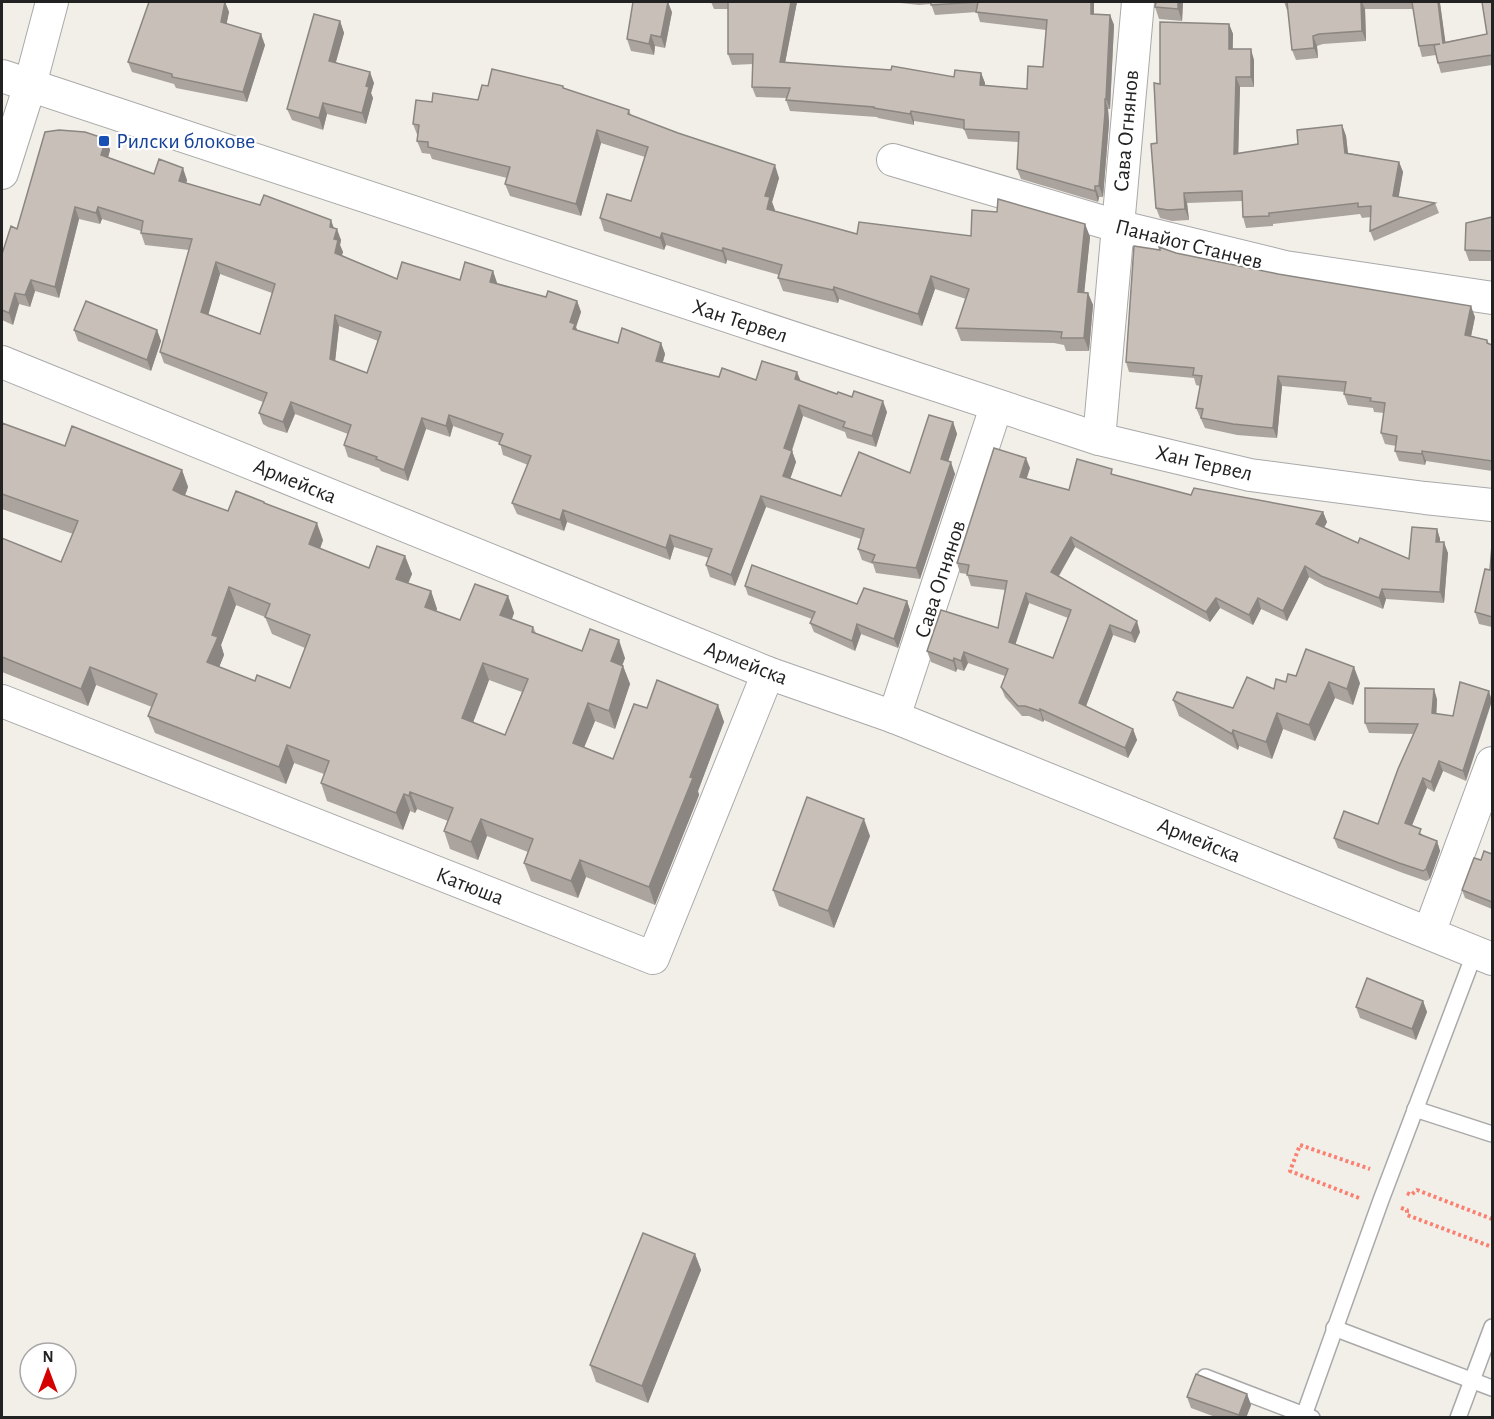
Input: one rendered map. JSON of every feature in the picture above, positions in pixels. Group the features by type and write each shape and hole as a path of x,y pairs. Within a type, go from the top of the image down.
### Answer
{"street":[{"path":"2,173 16,80 52,2"},
{"name":"Сава Огнянов","path":"1098,439 1138,2"},
{"name":"Хан Тервел","path":"16,80 1098,439 1250,475 1492,505"},
{"name":"Панайот Станчев","path":"893,160 1117,226 1285,267 1492,298"},
{"name":"Армейска","path":"2,362 768,673 894,717 1484,956"},
{"name":"Сава Огнянов","path":"894,717 996,406"},
{"name":"Катюша","path":"2,701 653,958 768,673"},
{"path":"1429,933 1492,763"}],"lane":[{"path":"1205,1377 1306,1416 1334,1328 1415,1109 1484,956"},
{"path":"1415,1109 1492,1134"},
{"path":"1458,1418 1492,1327"},
{"path":"1334,1328 1492,1388"}],"building":[{"path":"149,2 225,2 221,22 261,34 243,92 172,77 172,74 128,62"},
{"path":"633,2 668,2 661,37 651,35 649,44 627,39"},
{"path":"728,2 791,2 780,62 891,70 892,66 954,77 955,70 981,73 980,85 1027,89 1028,66 1043,67 1047,20 976,12 978,2 1091,2 1091,14 1110,15 1099,186 1095,186 1095,191 1017,169 1019,132 964,129 964,120 911,111 910,114 874,107 786,100 790,88 752,87 753,54 728,54"},
{"path":"931,2 978,2 931,5"},
{"path":"1156,2 1178,2 1178,9 1155,7"},
{"path":"1287,2 1361,2 1362,31 1319,34 1313,36 1314,48 1292,50"},
{"path":"1412,2 1438,2 1443,43 1487,34 1482,2 1492,2 1492,55 1438,63 1434,45 1440,44 1419,46"},
{"path":"314,14 340,21 329,61 370,72 366,86 369,87 362,113 323,103 319,118 287,109"},
{"path":"1160,22 1229,24 1229,49 1251,49 1251,77 1236,77 1234,154 1298,144 1297,130 1342,125 1345,153 1399,162 1393,196 1435,203 1370,231 1371,206 1358,207 1358,203 1269,213 1269,216 1243,217 1242,191 1184,193 1185,209 1156,208 1151,144 1157,143 1154,83 1160,84"},
{"path":"492,69 563,86 563,88 629,110 628,114 678,133 775,165 765,196 770,197 767,209 857,234 859,222 971,236 972,210 997,212 998,199 1085,224 1078,292 1088,293 1084,338 1061,338 1062,332 956,328 969,289 931,276 918,314 834,287 833,290 778,278 782,265 723,248 722,251 662,233 660,238 600,218 607,194 631,201 648,147 597,130 576,204 505,184 510,167 428,147 428,142 417,141 419,125 413,124 416,100 432,102 433,93 478,100 482,85 488,86"},
{"path":"59,130 85,132 106,139 101,155 154,174 159,159 183,168 179,181 260,205 264,195 331,220 330,227 337,229 334,239 338,240 335,253 397,279 402,262 460,280 465,262 493,271 490,282 546,297 548,291 577,301 570,322 575,324 573,329 618,343 622,328 661,343 656,361 719,377 722,368 756,380 762,361 797,372 795,379 837,394 838,392 852,397 854,391 883,401 872,436 843,427 845,422 799,405 784,448 792,451 783,476 841,496 859,452 910,473 929,415 953,422 941,459 951,462 916,568 872,562 875,555 858,549 864,529 761,496 731,575 706,565 712,549 670,535 666,548 563,510 560,520 512,503 531,456 499,444 503,434 449,415 446,426 422,418 404,470 344,445 351,425 291,402 283,422 259,413 267,393 160,352 192,239 141,233 143,221 98,207 96,213 75,207 55,287 31,280 25,295 15,293 9,313 2,310 2,254 11,226 17,229 45,132","holes":["216,262 275,284 260,334 201,312","335,315 381,332 367,373 330,359"]},
{"path":"1492,217 1492,251 1465,250 1466,223"},
{"path":"1134,246 1160,250 1159,247 1176,253 1278,274 1471,306 1465,335 1487,340 1487,343 1492,345 1492,461 1422,451 1422,454 1395,451 1397,436 1381,433 1385,403 1370,401 1371,398 1344,394 1346,382 1278,376 1273,428 1201,418 1203,409 1196,408 1202,376 1193,375 1194,368 1126,362"},
{"path":"86,301 157,330 147,360 74,330"},
{"path":"2,423 65,446 72,426 182,470 173,490 181,494 228,511 236,491 317,523 309,544 369,568 377,546 405,556 396,579 431,591 425,607 460,620 475,584 508,596 500,615 533,627 532,632 582,651 590,629 619,640 611,661 623,666 609,711 588,703 573,743 613,759 634,704 647,708 657,680 718,705 690,777 693,778 649,887 580,860 571,881 524,863 533,839 481,819 471,842 444,831 453,808 410,792 409,796 404,794 396,813 321,783 329,761 287,745 279,767 148,716 157,694 90,667 81,689 2,657 2,538 61,562 78,521 2,494","holes":["229,587 270,604 265,617 310,635 290,688 257,675 255,681 207,662 218,637 212,635","483,663 528,679 505,735 462,718"]},
{"path":"994,448 1026,458 1020,477 1069,490 1077,459 1112,469 1111,474 1191,495 1194,488 1323,512 1316,524 1358,543 1360,538 1409,559 1412,527 1437,529 1436,542 1444,542 1440,592 1382,589 1379,598 1321,576 1305,566 1283,611 1258,598 1249,615 1216,598 1206,612 1071,537 1051,572 1137,621 1131,633 1110,625 1079,703 1133,729 1125,748 1040,709 1040,711 1018,706 1001,687 1008,669 964,652 961,661 954,658 953,661 927,651 941,610 998,628 1007,581 967,575 969,565 957,563","holes":["1026,593 1071,610 1053,658 1009,642"]},
{"path":"1492,545 1492,617 1475,612 1485,569 1490,570"},
{"path":"752,565 857,604 864,588 907,601 894,639 857,624 852,641 810,623 815,612 745,586"},
{"path":"1306,649 1354,667 1347,689 1329,682 1309,725 1277,713 1266,742 1233,730 1232,734 1173,700 1177,692 1233,708 1247,677 1274,689 1276,679 1286,682 1288,674 1296,676"},
{"path":"1460,682 1489,691 1463,771 1439,761 1431,782 1423,778 1405,823 1421,829 1419,834 1437,841 1426,869 1423,871 1399,863 1334,838 1344,811 1378,824 1398,769 1418,724 1365,723 1365,688 1434,689 1432,713 1453,716"},
{"path":"807,797 864,819 828,911 773,890"},
{"path":"1484,851 1492,854 1492,902 1462,890 1474,858 1481,860"},
{"path":"1367,978 1423,1001 1412,1029 1356,1007"},
{"path":"643,1233 695,1254 642,1386 590,1365"},
{"path":"1196,1374 1247,1394 1239,1415 1187,1397"}],"place":[{"name":"Рилски блокове","path":"104,141"}]}
